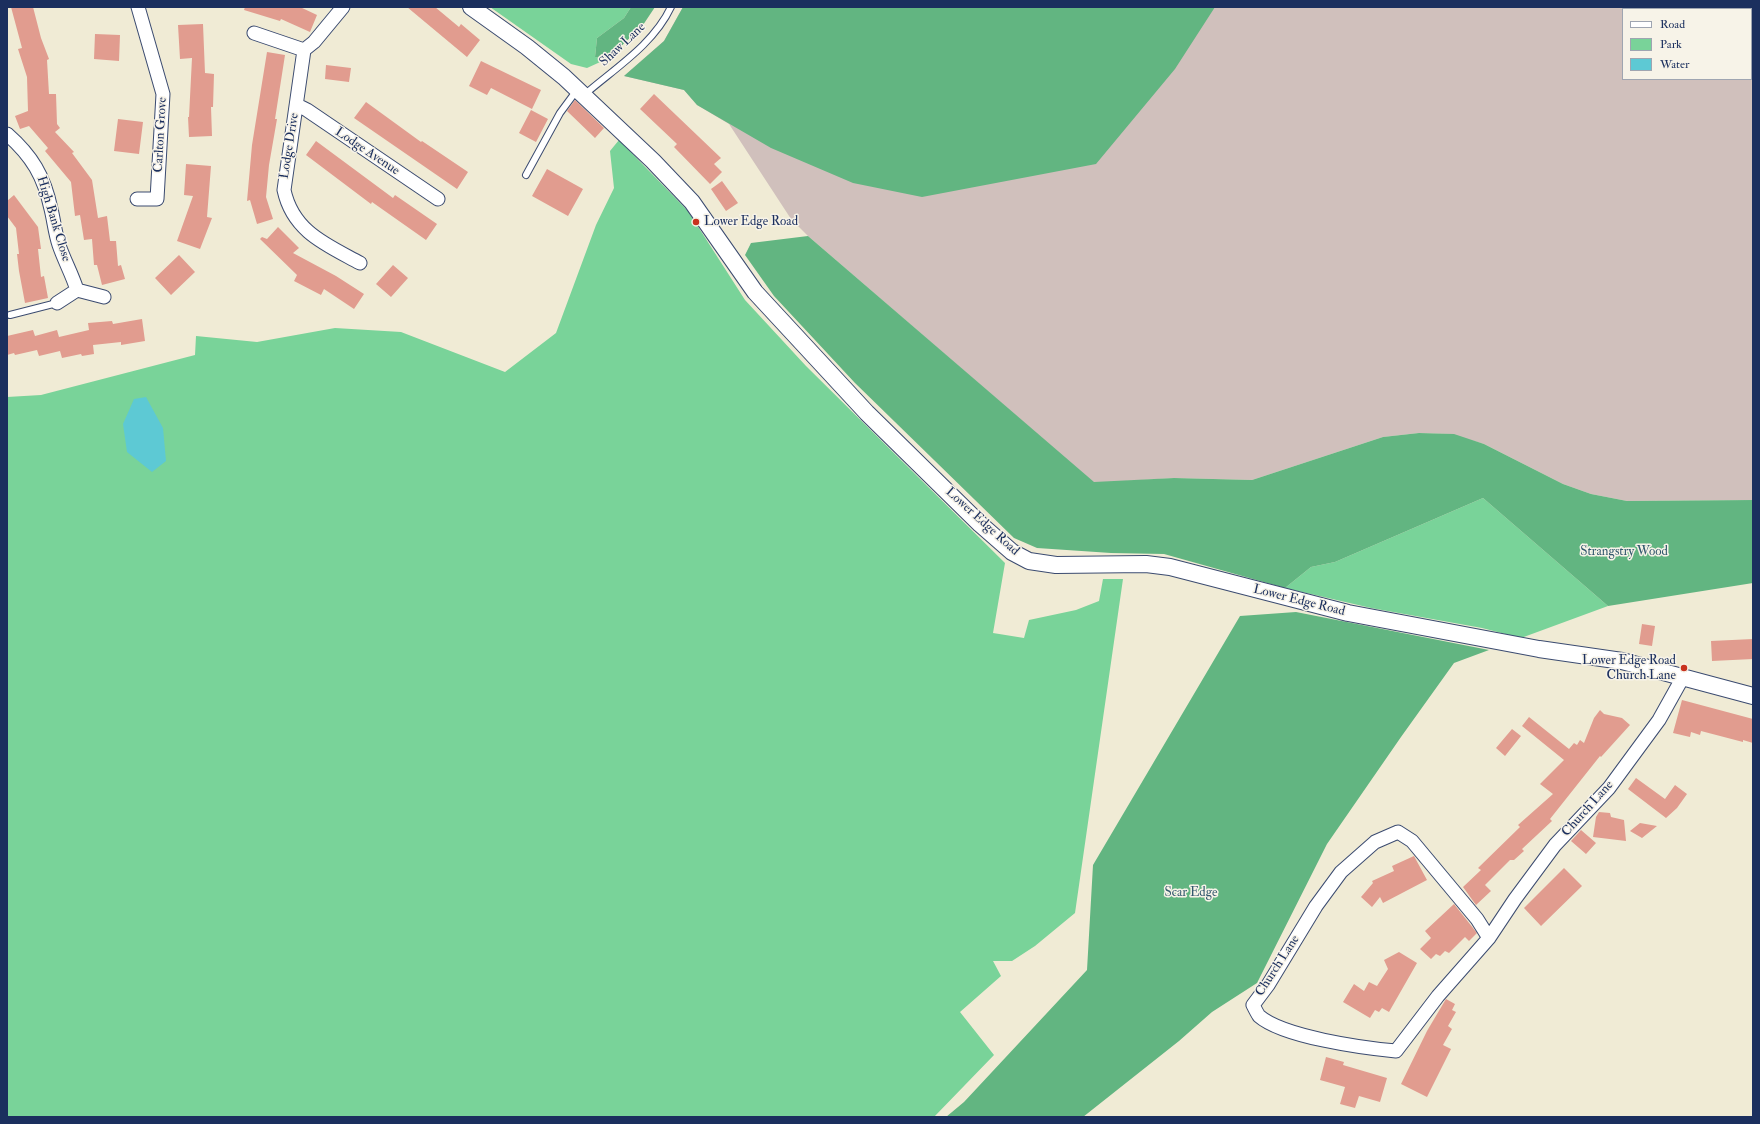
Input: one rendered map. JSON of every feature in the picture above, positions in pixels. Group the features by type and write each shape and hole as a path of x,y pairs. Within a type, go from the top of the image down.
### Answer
{"street":[{"name":"Carlton Grove","path":"137,198 157,198 163,99 161,84 138,7"},
{"path":"254,33 304,50 314,42 342,7"},
{"name":"Lower Edge Road","path":"471,7 527,47 581,92 653,161 692,202 755,292 820,363 941,485 1006,547 1021,557 1038,563 1056,565 1146,564 1170,567 1348,613 1539,649 1622,661 1753,696"},
{"name":"Lodge Drive","path":"304,50 284,184 288,203 303,227 309,233 360,263"},
{"name":"Lodge Avenue","path":"296,106 307,110 438,200"},
{"name":"High Bank Close","path":"7,134 30,157 42,178 47,191 58,243 73,276 77,290"},
{"path":"58,303 77,290 104,297"},
{"name":"Church Lane","path":"1489,938 1477,919 1412,841 1398,832 1375,842 1341,872 1316,906 1268,986 1253,1006 1258,1015 1276,1026 1307,1036 1334,1042 1396,1051 1438,996 1489,938 1515,899 1555,845 1609,788 1659,720 1683,677"}],"lane":[{"name":"Shaw Lane","path":"526,175 560,113 581,92 647,42 667,16 671,7"},
{"path":"10,315 58,303"}],"shaded area":[{"path":"683,7 1753,7 1753,500 1627,501 1591,494 1563,484 1484,444 1450,434 1419,433 1383,437 1252,480 1174,478 1094,483 808,236 791,219 729,124 697,105 684,90 624,76 664,41"}],"green space":[{"path":"490,7 631,7 624,18 597,38 595,57 609,58 587,68 571,64"},
{"path":"631,7 655,7 643,25 609,58 595,57 597,38 624,18"},
{"path":"683,7 1215,7 1175,69 1096,164 922,197 853,183 771,148 697,105 684,90 624,76 664,41"},
{"path":"619,140 688,211 745,300 806,366 1005,563 993,633 1024,638 1029,620 1076,610 1099,601 1103,579 1123,579 1075,913 1035,946 1012,961 993,961 1001,976 960,1012 994,1055 934,1117 7,1117 7,397 41,395 195,355 196,336 257,342 335,328 401,332 505,372 556,333 596,225 614,188 610,151"},
{"name":"Strangstry Wood","path":"808,236 1094,482 1174,478 1252,480 1383,437 1419,433 1454,434 1484,444 1563,484 1591,494 1627,501 1753,500 1753,583 1608,606 1483,498 1335,562 1311,567 1285,588 1164,554 1111,553 1037,548 1014,538 855,383 774,296 745,255 751,243"},
{"path":"1483,498 1608,606 1521,638 1482,628 1371,608 1285,588 1311,567 1335,562"},
{"name":"Scar Edge","path":"1296,612 1489,650 1454,663 1401,737 1327,844 1257,983 1212,1012 1179,1041 1083,1117 946,1117 964,1102 1087,970 1093,865 1240,616"}],"water":[{"path":"146,397 163,428 166,461 152,472 127,452 123,424 134,399"}],"building":[{"path":"11,7 33,7 41,38 49,59 47,60 49,94 56,94 57,124 60,128 55,132 74,152 72,153 92,180 98,218 107,216 110,241 116,241 118,266 121,265 125,279 102,285 97,265 94,265 92,239 84,240 80,215 75,216 71,182 45,151 48,148 29,126 20,129 15,116 28,111 27,77 18,49 22,48"},
{"path":"245,7 300,7 317,15 310,32 281,19 280,21 244,10"},
{"path":"407,7 435,7 459,27 461,24 480,40 467,57"},
{"path":"203,24 205,73 214,74 213,107 211,107 212,136 189,137 188,117 192,58 180,59 178,25"},
{"path":"95,34 120,35 119,61 94,59"},
{"path":"267,52 285,55 275,119 277,119 269,165 266,197 273,219 257,224 250,200 247,201 252,145"},
{"path":"481,61 541,90 532,109 491,88 487,95 469,86"},
{"path":"326,65 351,68 349,82 325,79"},
{"path":"654,94 721,158 714,164 722,172 710,184 674,147 677,144 640,109"},
{"path":"575,100 604,128 595,138 567,111"},
{"path":"366,102 421,142 422,141 468,172 457,189 354,118"},
{"path":"531,110 548,119 536,142 519,133"},
{"path":"118,119 143,122 139,154 114,151"},
{"path":"316,141 393,198 395,195 437,224 426,240 372,202 371,204 306,155"},
{"path":"186,164 211,166 207,217 212,218 200,249 177,241 193,196 184,195"},
{"path":"547,169 583,189 568,216 532,196"},
{"path":"722,181 738,203 726,211 711,189"},
{"path":"14,195 38,227 41,249 38,249 41,277 44,276 48,298 25,303 19,271 16,228 7,216 7,201"},
{"path":"278,227 299,248 293,253 336,276 364,294 354,309 324,289 321,295 294,281 297,275 260,239 262,237 267,239"},
{"path":"179,255 195,272 171,295 155,278"},
{"path":"393,265 408,278 391,297 376,284"},
{"path":"142,319 145,341 121,345 121,342 93,345 94,354 82,356 81,354 62,358 60,351 39,356 37,350 15,355 14,353 7,355 7,336 33,330 35,336 57,330 59,337 89,330 88,323 112,321 113,324"},
{"path":"1642,624 1655,626 1652,646 1639,644"},
{"path":"1753,639 1753,659 1712,661 1711,641"},
{"path":"1682,700 1753,719 1753,743 1743,740 1743,742 1701,731 1700,735 1691,732 1690,737 1673,733"},
{"path":"1600,710 1604,714 1622,718 1630,725 1601,757 1600,756 1550,819 1552,821 1522,849 1524,851 1514,860 1510,860 1485,885 1491,891 1476,905 1463,887 1481,870 1478,868 1520,827 1518,825 1553,794 1540,784 1564,760 1522,726 1529,717 1569,749 1574,743 1577,745 1580,740 1584,743 1594,718"},
{"path":"1512,729 1521,736 1505,756 1496,748"},
{"path":"1636,778 1665,799 1675,785 1687,794 1677,808 1666,818 1628,789"},
{"path":"1599,812 1610,813 1611,817 1624,820 1626,841 1593,837 1596,817"},
{"path":"1640,823 1657,826 1642,838 1630,831"},
{"path":"1581,830 1596,843 1586,854 1571,841"},
{"path":"1414,856 1427,880 1383,903 1380,897 1372,907 1361,897 1373,883 1372,881 1394,871 1392,866"},
{"path":"1564,868 1582,886 1541,926 1524,908"},
{"path":"1454,904 1477,933 1469,941 1465,937 1449,953 1445,951 1440,956 1436,954 1431,959 1420,949 1431,938 1425,931"},
{"path":"1399,952 1417,963 1389,1012 1382,1008 1379,1012 1375,1010 1370,1018 1343,1002 1354,984 1364,991 1369,982 1377,986 1388,969 1384,960"},
{"path":"1446,999 1455,1004 1452,1010 1456,1012 1448,1026 1452,1029 1443,1045 1451,1049 1427,1097 1401,1084 1427,1031"},
{"path":"1326,1057 1344,1062 1343,1065 1387,1078 1380,1102 1359,1096 1355,1108 1340,1104 1345,1087 1320,1080"}],"place":[{"name":"Lower Edge Road","path":"696,222"},
{"name":"Lower Edge Road Church Lane","path":"1684,668"}]}
